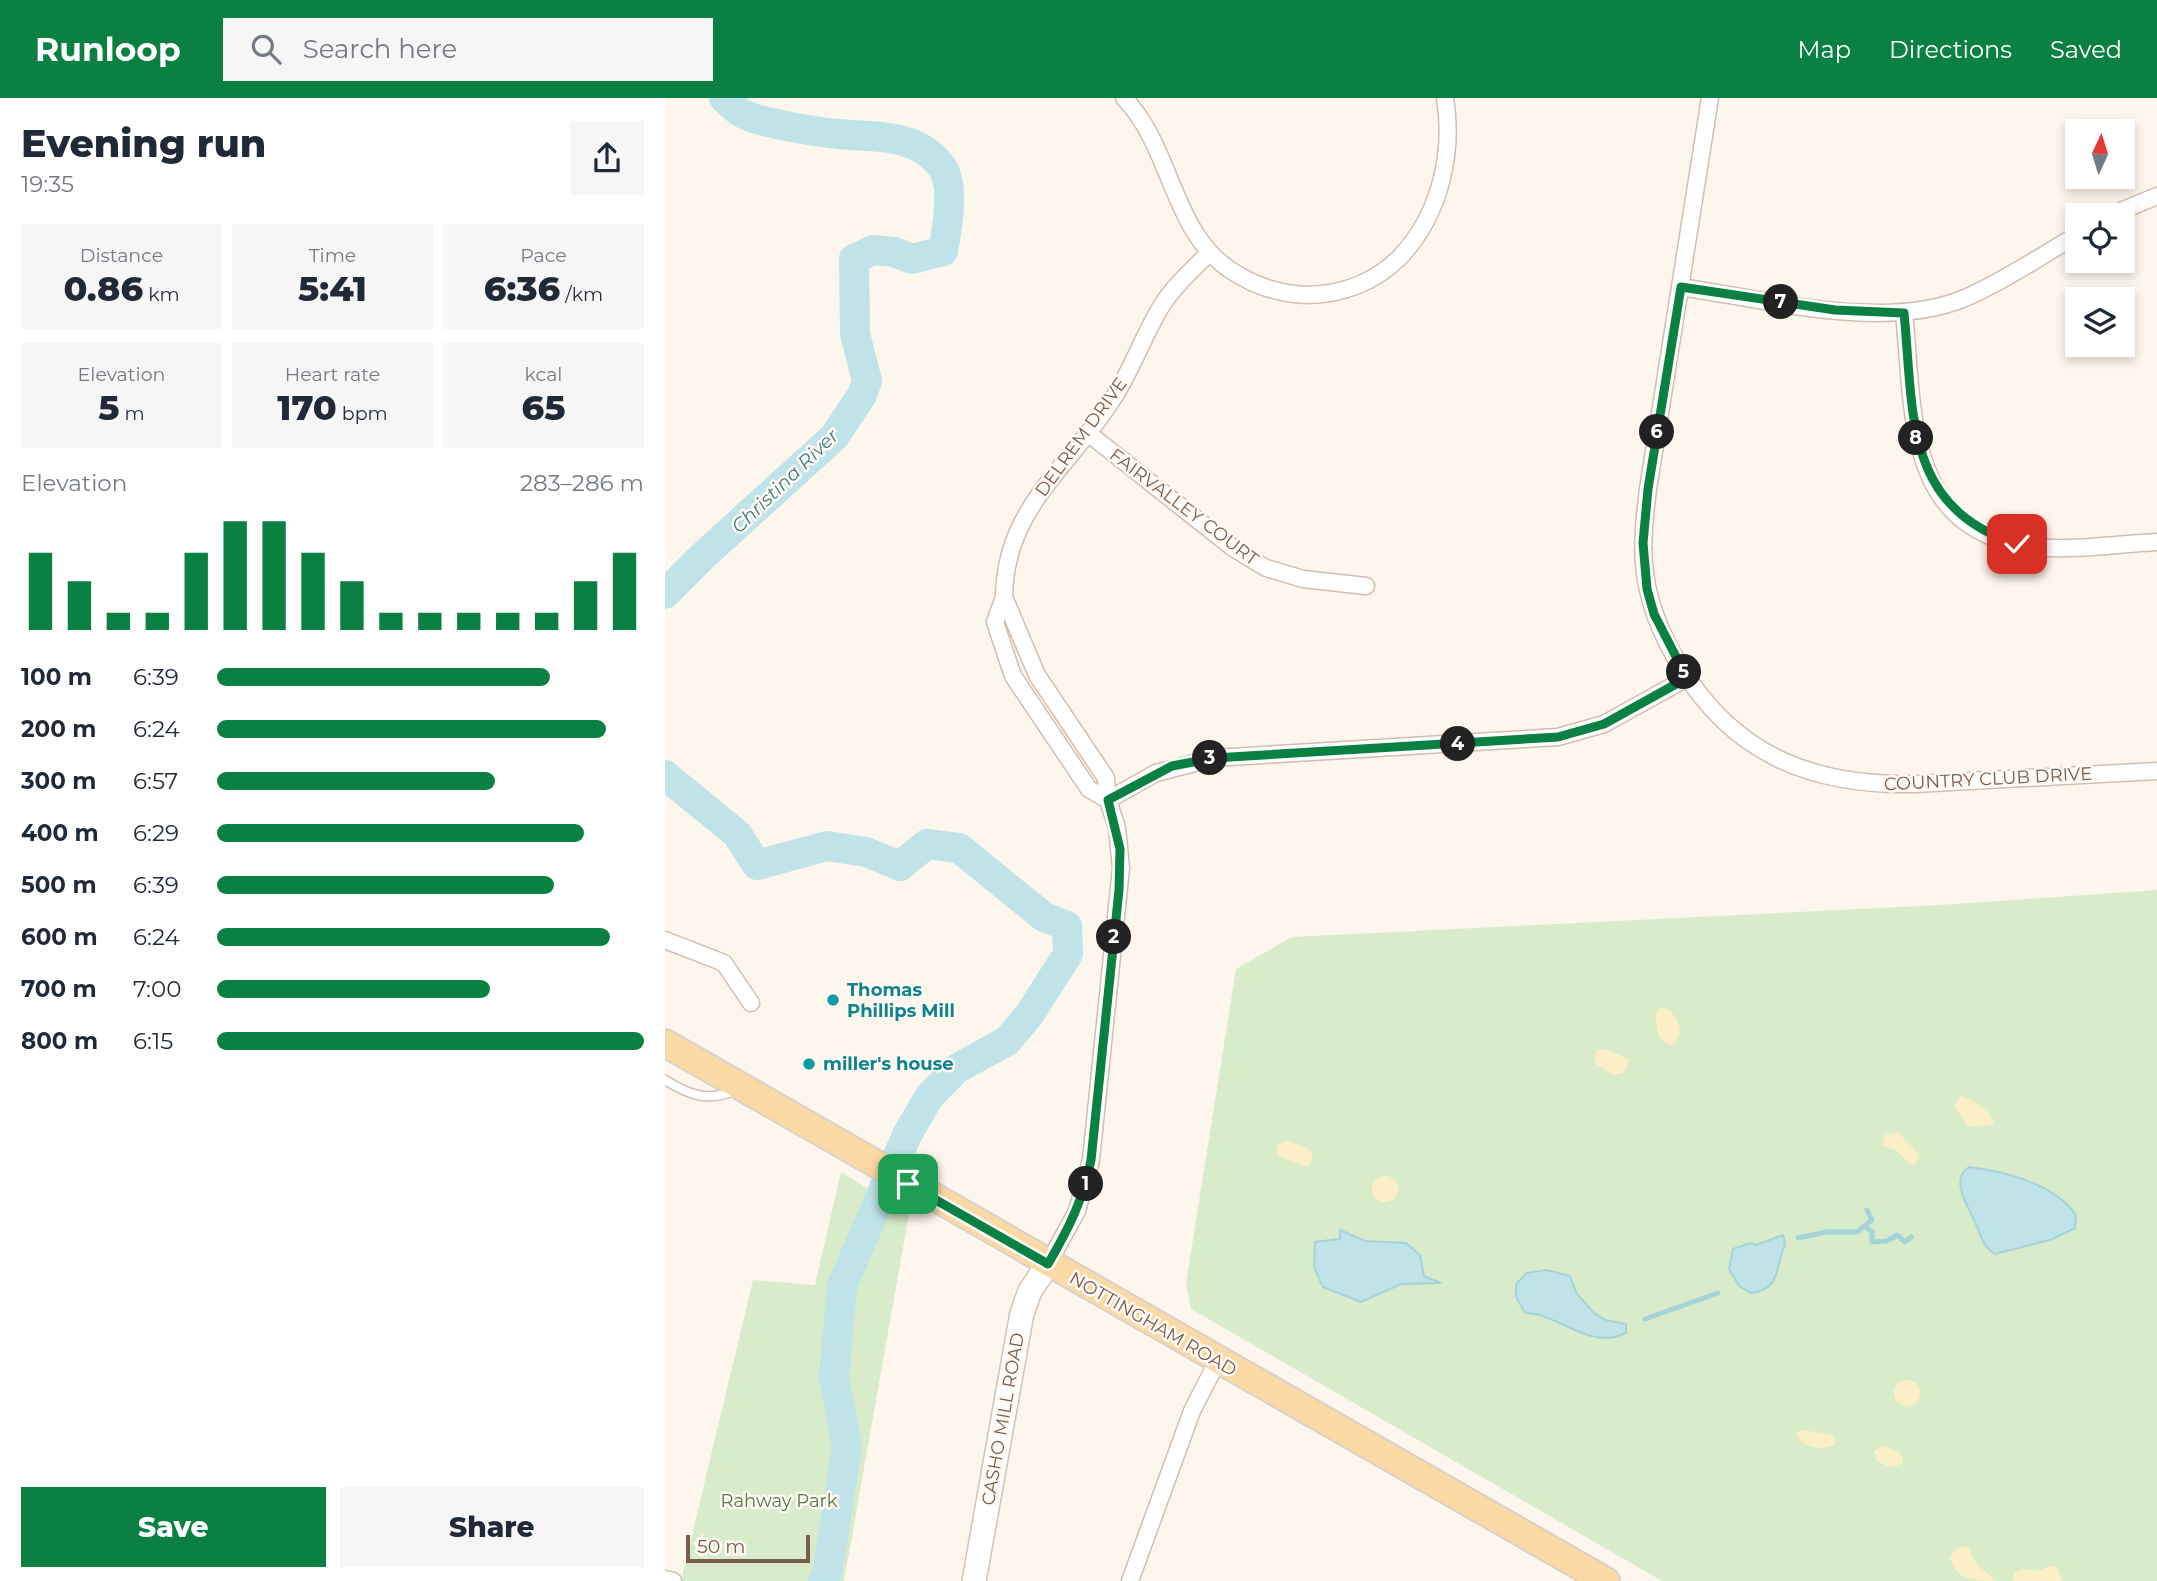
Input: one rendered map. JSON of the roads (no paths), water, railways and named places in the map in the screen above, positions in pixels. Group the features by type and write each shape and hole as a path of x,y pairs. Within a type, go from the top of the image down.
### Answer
{"main road":[{"name":"NOTTINGHAM ROAD","path":"665,1043 1606,1581"}],"street":[{"path":"1124,98 1147,128 1182,209 1208,254 1254,284 1296,295 1338,292 1380,274 1411,245 1432,207 1447,155 1445,98"},
{"name":"COUNTRY CLUB DRIVE","path":"1710,98 1648,489 1643,543 1647,589 1654,614 1687,678 1717,717 1747,741 1787,762 1836,779 1885,785 2157,771"},
{"path":"2135,205 2157,196"},
{"path":"1681,287 1835,310 1904,313 1964,299 2065,242"},
{"name":"DELREM DRIVE","path":"1108,800 1089,789 1013,676 995,622 1004,597 1007,560 1024,516 1038,493 1088,433 1118,390 1163,304 1208,254"},
{"path":"1904,313 1919,454 1933,484 1960,517 1996,538 2038,547 2157,542"},
{"name":"FAIRVALLEY COURT","path":"1088,433 1233,548 1266,568 1303,579 1366,586"},
{"path":"1048,1264 1077,1211 1091,1160 1121,868 1117,828 1108,800 1172,766 1214,758 1558,737 1616,719 1687,678"},
{"path":"665,940 724,963 751,1003"},
{"name":"CASHO MILL ROAD","path":"974,1581 1019,1325 1030,1291 1048,1264"},
{"path":"1130,1581 1192,1411 1218,1360"},
{"path":"665,1579 673,1581"}],"lane":[{"path":"665,1080 682,1091 708,1099 743,1088"}],"water":[{"path":"1969,1167 2013,1176 2042,1187 2067,1204 2076,1215 2075,1228 2053,1239 1995,1254 1982,1239 1962,1194 1961,1179 1963,1172"},
{"path":"1340,1230 1365,1241 1406,1243 1420,1255 1424,1276 1441,1283 1401,1284 1361,1302 1323,1287 1314,1267 1315,1242 1340,1239"},
{"path":"1783,1235 1785,1246 1770,1285 1766,1289 1751,1293 1739,1286 1729,1269 1733,1249 1750,1243 1756,1245"},
{"path":"1546,1270 1570,1276 1577,1294 1594,1313 1606,1320 1626,1324 1626,1333 1612,1337 1586,1335 1550,1319 1525,1313 1516,1297 1516,1284 1527,1273"}],"waterway":[{"name":"Christina River","path":"665,594 834,437 862,395 867,381 855,334 854,259 873,250 894,252 912,259 943,251 948,220 946,175 932,156 920,148 895,139 829,133 773,123 740,112 724,98"},
{"name":"Christina River","path":"665,775 737,834 757,865 827,846 866,852 900,866 927,844 959,848 1044,917 1067,926 1068,954 1029,1015 1007,1041 956,1069 929,1097 907,1135 842,1286 834,1377 847,1447 827,1574 823,1581"},
{"path":"1798,1238 1826,1232 1857,1232 1872,1220 1867,1210"},
{"path":"1865,1226 1872,1232 1872,1242 1887,1241 1897,1235 1905,1242 1911,1237"},
{"path":"1645,1319 1718,1293"}],"place":[{"name":"Thomas Phillips Mill","path":"833,1000"},
{"name":"miller's house","path":"809,1064"}],"park label":[{"name":"Rahway Park","path":"779,1501"}]}
